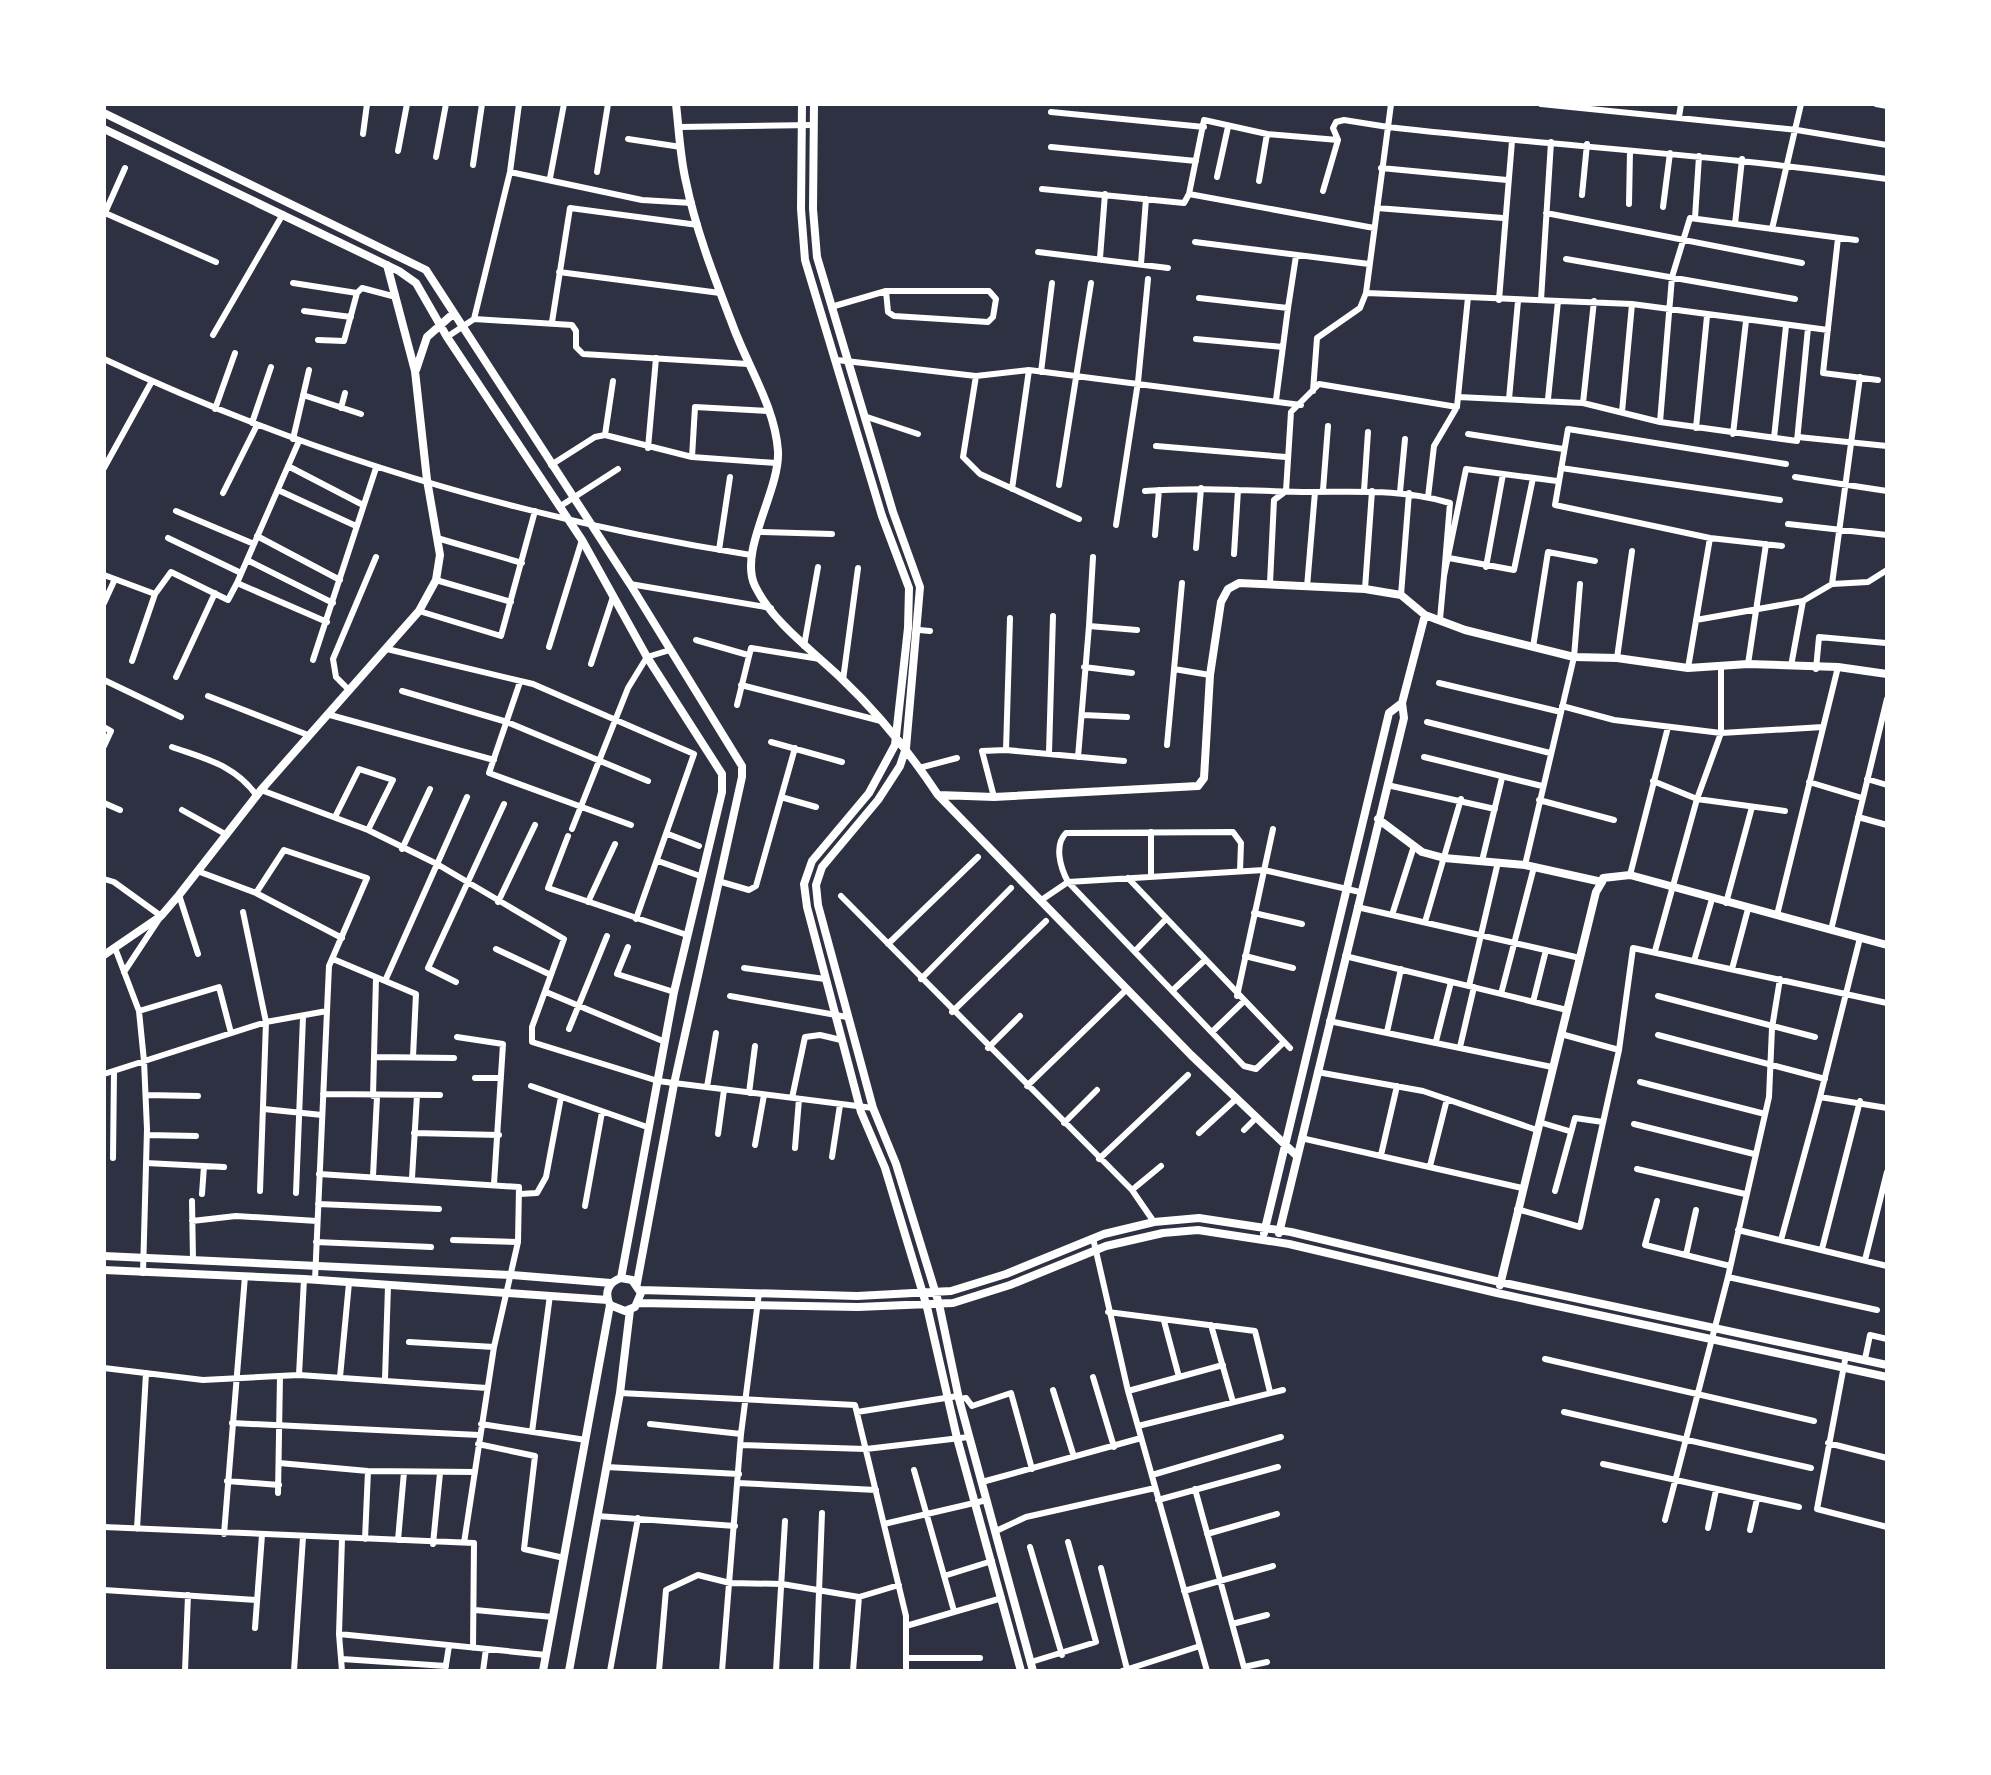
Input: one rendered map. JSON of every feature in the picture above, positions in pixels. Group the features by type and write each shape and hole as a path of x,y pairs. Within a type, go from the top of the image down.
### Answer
{"street":[{"path":"363,134 367,104"},
{"path":"398,151 407,104"},
{"path":"436,157 446,104"},
{"path":"473,165 482,104"},
{"path":"474,319 510,172 519,104"},
{"path":"550,178 564,104"},
{"path":"597,172 608,104"},
{"path":"676,104 681,147 698,225 720,293 769,411 778,452 761,532 751,555 753,582 804,646 843,680 906,748 938,795 1255,1119 1297,1156"},
{"path":"802,104 801,209 805,260 889,537 909,588 908,628 896,737 882,774 820,849 808,870 804,884 807,907 860,1107 885,1168 923,1293 957,1438 1021,1671"},
{"path":"814,104 814,233 831,307 920,587 919,630 906,748 892,780 829,856 816,885 847,1017 873,1108 896,1164 939,1304 969,1437 1032,1666 1096,1642 1068,1542"},
{"path":"1313,391 1317,338 1360,308 1366,293 1391,104"},
{"path":"1541,104 1797,130 1887,145"},
{"path":"1679,117 1681,104"},
{"path":"1772,229 1801,104"},
{"path":"1876,104 1887,106"},
{"path":"1051,112 1204,127"},
{"path":"104,113 413,261 436,281 462,327 630,584 742,766 674,1084 638,1286 638,1303"},
{"path":"1042,189 1184,203 1189,194 1204,120 1267,134 1338,140"},
{"path":"1323,191 1338,140 1333,128 1339,120 1512,141 1587,144 1630,151 1742,159 1887,179"},
{"path":"679,127 813,125"},
{"path":"1217,177 1228,127"},
{"path":"104,129 387,265 416,283 447,337 582,540 647,657 722,774 722,792 674,992 621,1278"},
{"path":"1259,181 1267,134"},
{"path":"628,139 681,147"},
{"path":"1499,300 1503,218 1512,141"},
{"path":"1541,300 1551,142"},
{"path":"1582,195 1587,144"},
{"path":"1051,147 1196,161"},
{"path":"1629,204 1630,151"},
{"path":"1663,207 1670,153"},
{"path":"1695,218 1699,156"},
{"path":"1735,224 1742,159"},
{"path":"125,168 104,214 216,262"},
{"path":"1381,168 1507,180"},
{"path":"510,172 550,178 642,200 692,203"},
{"path":"1100,258 1105,194"},
{"path":"1189,194 1374,228"},
{"path":"1141,264 1146,199"},
{"path":"552,322 570,208 698,225"},
{"path":"1377,208 1503,218"},
{"path":"1546,213 1802,263"},
{"path":"213,335 283,214"},
{"path":"1660,422 1672,277 1690,218 1856,240"},
{"path":"1838,238 1823,373 1878,380"},
{"path":"1195,242 1369,264"},
{"path":"1038,252 1168,268"},
{"path":"1276,400 1296,256"},
{"path":"1566,259 1795,299"},
{"path":"124,972 161,916 200,872 259,793 419,611 436,580 440,555 427,480 415,371 387,265"},
{"path":"559,272 720,293"},
{"path":"1116,525 1138,382 1148,279"},
{"path":"293,283 357,293 366,288 396,297"},
{"path":"1041,372 1052,283"},
{"path":"1059,485 1091,283"},
{"path":"831,307 886,291 993,292 993,317 988,322 894,316 888,312 886,291"},
{"path":"318,340 344,341 357,293"},
{"path":"1366,293 1632,304 1828,330"},
{"path":"1428,497 1434,446 1457,407 1468,297"},
{"path":"1199,298 1288,308"},
{"path":"1509,399 1518,301"},
{"path":"1548,399 1558,301"},
{"path":"1583,403 1594,301"},
{"path":"1622,412 1632,304"},
{"path":"304,311 351,317"},
{"path":"415,371 427,337 440,321 454,313"},
{"path":"1696,428 1707,316"},
{"path":"447,337 474,319 552,322 575,327 579,353 748,364"},
{"path":"1733,434 1746,321"},
{"path":"1774,438 1786,326"},
{"path":"1458,397 1583,403 1660,422 1797,441 1808,328"},
{"path":"1196,339 1283,347"},
{"path":"215,409 235,353"},
{"path":"648,448 656,358"},
{"path":"104,370 106,360 215,409 376,468 535,511 751,555"},
{"path":"837,360 976,376 1029,370 1301,405"},
{"path":"223,493 255,424 271,367"},
{"path":"132,661 155,594 171,572 228,600 288,466 309,370"},
{"path":"1012,489 1029,370"},
{"path":"976,376 963,457 976,471 1079,519"},
{"path":"1832,584 1860,377"},
{"path":"104,468 152,381"},
{"path":"605,435 613,381"},
{"path":"1286,491 1291,412 1319,384 1457,407"},
{"path":"341,408 345,393"},
{"path":"303,395 361,414"},
{"path":"692,457 695,407 769,411"},
{"path":"867,417 918,434"},
{"path":"1307,587 1328,426"},
{"path":"1782,546 1710,538 1555,505 1568,429 1786,464"},
{"path":"1365,589 1368,432"},
{"path":"1468,434 1563,449"},
{"path":"551,465 595,437 605,435 692,457 776,463"},
{"path":"1798,437 1887,446"},
{"path":"1400,492 1405,439"},
{"path":"1156,446 1286,457"},
{"path":"288,466 363,505"},
{"path":"313,660 376,468"},
{"path":"1561,468 1780,500"},
{"path":"559,507 618,469"},
{"path":"1440,619 1453,504 1466,469 1557,481"},
{"path":"1486,567 1503,474"},
{"path":"719,550 730,477"},
{"path":"1795,477 1887,491"},
{"path":"1449,558 1514,570 1533,478"},
{"path":"1145,491 1201,488 1400,492 1453,504"},
{"path":"1196,548 1201,488"},
{"path":"278,490 356,526"},
{"path":"1155,535 1159,490"},
{"path":"1234,554 1238,490"},
{"path":"1270,583 1274,500 1286,491"},
{"path":"1401,595 1409,493"},
{"path":"1444,576 1449,558 1453,504"},
{"path":"176,511 254,544"},
{"path":"419,611 501,636 535,511"},
{"path":"1788,524 1887,535"},
{"path":"761,532 832,534"},
{"path":"889,537 900,532"},
{"path":"257,536 340,580"},
{"path":"168,538 241,573"},
{"path":"437,538 522,563"},
{"path":"1688,668 1710,538"},
{"path":"549,647 582,540"},
{"path":"1748,664 1766,544"},
{"path":"1617,658 1632,551"},
{"path":"1533,647 1548,552 1595,561"},
{"path":"349,690 336,677 333,659 376,557"},
{"path":"1078,757 1093,557"},
{"path":"247,560 333,603"},
{"path":"804,646 818,567"},
{"path":"843,680 858,568"},
{"path":"1696,620 1803,601 1832,584 1868,582 1887,570"},
{"path":"104,575 155,594"},
{"path":"104,603 115,579"},
{"path":"436,580 511,602"},
{"path":"237,583 327,622"},
{"path":"1167,745 1182,583"},
{"path":"938,795 994,797 1198,786 1204,778 1210,675 1224,595 1239,583 1365,589 1401,595 1425,615 1465,630 1574,657 1617,658 1688,668 1748,664 1816,669 1838,667 1887,674"},
{"path":"630,584 771,608"},
{"path":"1501,994 1530,866 1542,786 1574,657 1580,584"},
{"path":"176,677 215,593"},
{"path":"591,664 613,597"},
{"path":"1791,666 1803,601"},
{"path":"1277,1242 1404,718 1402,703 1425,615"},
{"path":"1049,753 1053,616"},
{"path":"1006,750 1010,618"},
{"path":"1089,626 1137,630"},
{"path":"919,630 930,631"},
{"path":"1816,669 1819,637 1886,643"},
{"path":"696,640 748,655"},
{"path":"737,705 749,650 755,648 820,659"},
{"path":"387,649 533,684 694,754 636,919"},
{"path":"670,650 647,657 628,688 548,888 687,935"},
{"path":"1655,951 1697,799 1721,733 1721,666"},
{"path":"1084,667 1132,673"},
{"path":"1777,915 1838,667"},
{"path":"1174,669 1210,675"},
{"path":"104,680 181,717"},
{"path":"520,682 489,773 631,825"},
{"path":"1439,683 1614,720 1668,727 1721,733 1823,727"},
{"path":"741,685 881,721"},
{"path":"402,691 507,722 648,781"},
{"path":"208,696 308,735"},
{"path":"1831,930 1887,699"},
{"path":"1263,1240 1389,713 1402,703"},
{"path":"330,715 494,760"},
{"path":"1083,715 1127,717"},
{"path":"1427,722 1550,753"},
{"path":"104,727 111,731 104,746"},
{"path":"1630,875 1668,727"},
{"path":"771,742 842,762"},
{"path":"172,747 233,769 259,793 336,815 368,830 437,864 564,939 532,1027 532,1042 658,1081 873,1108"},
{"path":"718,881 749,890 756,886 795,748"},
{"path":"994,797 982,751 1049,753 1124,761"},
{"path":"1424,757 1542,786"},
{"path":"919,768 957,758"},
{"path":"336,815 359,769 393,780 368,830"},
{"path":"1482,861 1502,778"},
{"path":"1867,779 1887,785"},
{"path":"1653,781 1697,799 1785,811"},
{"path":"1809,782 1862,798"},
{"path":"1387,785 1495,809"},
{"path":"402,849 430,789"},
{"path":"385,981 467,797"},
{"path":"781,797 816,807"},
{"path":"1425,922 1461,799"},
{"path":"1539,800 1614,820"},
{"path":"104,803 120,810"},
{"path":"456,982 428,968 504,804"},
{"path":"1726,903 1752,807"},
{"path":"182,810 227,835"},
{"path":"1858,817 1887,825"},
{"path":"1378,819 1414,846 1444,858 1530,866 1602,882"},
{"path":"498,902 535,825"},
{"path":"1237,996 1273,829"},
{"path":"1151,832 1151,877"},
{"path":"1128,878 1237,996 1287,1045 1256,1069 1250,1070 1068,882 1060,856 1062,834 1237,833 1241,843 1240,871"},
{"path":"668,834 699,846"},
{"path":"588,902 615,844"},
{"path":"1392,915 1414,846"},
{"path":"256,893 284,850 367,878 329,966 315,1280"},
{"path":"888,944 978,857"},
{"path":"658,861 700,876"},
{"path":"1460,1047 1498,862"},
{"path":"1040,901 1068,882 1264,870 1360,892"},
{"path":"200,872 256,893 342,938"},
{"path":"1497,1293 1596,892 1603,878 1630,875 1887,945"},
{"path":"104,879 114,882 161,916"},
{"path":"921,979 1011,888"},
{"path":"179,895 198,954"},
{"path":"841,896 952,1012 1132,1190 1154,1222"},
{"path":"1694,961 1712,899"},
{"path":"1356,907 1580,958"},
{"path":"1732,969 1748,909"},
{"path":"243,912 266,1022 260,1191"},
{"path":"1254,913 1302,924"},
{"path":"104,955 161,916"},
{"path":"691,917 709,920"},
{"path":"1136,950 1166,919"},
{"path":"952,1012 1046,921"},
{"path":"569,1029 607,936"},
{"path":"1781,1240 1860,938"},
{"path":"628,947 617,974 674,992"},
{"path":"115,948 139,1011 144,1061 147,1135 143,1273"},
{"path":"1517,1209 1580,1227 1619,1050 1633,948 1887,1003"},
{"path":"496,949 551,975"},
{"path":"1533,1002 1546,950"},
{"path":"1245,956 1293,968"},
{"path":"1344,956 1567,1010"},
{"path":"333,959 416,994 413,1057"},
{"path":"1173,990 1204,961"},
{"path":"744,968 825,979"},
{"path":"1387,1032 1401,969"},
{"path":"373,1176 376,978"},
{"path":"1665,1520 1728,1277 1769,1097 1772,1028 1780,979"},
{"path":"1436,1041 1451,982"},
{"path":"139,1011 219,987 231,1033"},
{"path":"1027,1086 1127,989"},
{"path":"546,992 665,1042"},
{"path":"730,996 847,1017"},
{"path":"1658,996 1815,1037"},
{"path":"1212,1032 1243,1002"},
{"path":"104,1074 266,1022 327,1011"},
{"path":"988,1048 1020,1016"},
{"path":"296,1193 303,1017"},
{"path":"1329,1021 1552,1067"},
{"path":"707,1087 716,1033"},
{"path":"1561,1034 1619,1050"},
{"path":"795,1148 796,1099 805,1037 820,1035 841,1040"},
{"path":"1658,1035 1825,1079"},
{"path":"457,1037 503,1044 494,1184"},
{"path":"749,1093 755,1046"},
{"path":"375,1057 454,1058"},
{"path":"113,1158 114,1072"},
{"path":"1317,1072 1397,1086 1538,1126 1569,1131"},
{"path":"1099,1159 1188,1075"},
{"path":"475,1078 501,1078"},
{"path":"1640,1082 1765,1114"},
{"path":"531,1086 647,1127"},
{"path":"1381,1155 1397,1086"},
{"path":"718,1134 724,1090"},
{"path":"1064,1123 1097,1090"},
{"path":"323,1094 440,1095"},
{"path":"146,1095 198,1096"},
{"path":"412,1178 417,1095"},
{"path":"755,1145 764,1095"},
{"path":"520,1194 537,1193 546,1177 561,1097"},
{"path":"1820,1097 1860,1101 1887,1108"},
{"path":"1199,1133 1236,1099"},
{"path":"1430,1166 1447,1099"},
{"path":"1822,1249 1860,1101"},
{"path":"832,1157 840,1105"},
{"path":"264,1109 322,1115"},
{"path":"585,1206 602,1112"},
{"path":"1555,1191 1575,1118 1603,1122"},
{"path":"1244,1130 1255,1119"},
{"path":"1634,1124 1754,1154"},
{"path":"414,1133 499,1135"},
{"path":"147,1135 196,1136"},
{"path":"1301,1138 1522,1188"},
{"path":"146,1163 224,1167"},
{"path":"202,1194 204,1166"},
{"path":"1132,1190 1161,1166"},
{"path":"1637,1169 1745,1194"},
{"path":"1865,1260 1887,1172"},
{"path":"319,1174 519,1187 518,1242 494,1347 464,1543"},
{"path":"192,1201 193,1260"},
{"path":"1657,1201 1645,1245 1730,1266"},
{"path":"318,1204 439,1209"},
{"path":"1686,1255 1696,1210"},
{"path":"192,1221 236,1216 317,1221"},
{"path":"621,1278 638,1286 759,1293 951,1291 1006,1274 1093,1238 1154,1222 1199,1218 1279,1231 1887,1365"},
{"path":"104,1270 550,1295 609,1302 620,1311 630,1310 638,1303 757,1307 939,1304 953,1303 1010,1285 1095,1250 1163,1233 1198,1230 1277,1242 1887,1377"},
{"path":"1738,1230 1887,1266"},
{"path":"1093,1238 1128,1391 1207,1671"},
{"path":"453,1240 518,1242"},
{"path":"316,1242 431,1247"},
{"path":"104,1256 512,1275 611,1283 621,1278"},
{"path":"224,1534 245,1276"},
{"path":"1728,1277 1877,1310"},
{"path":"299,1375 304,1279"},
{"path":"340,1377 349,1283"},
{"path":"543,1671 586,1440 611,1283"},
{"path":"385,1379 388,1286"},
{"path":"722,1671 741,1434 759,1293"},
{"path":"532,1432 550,1295"},
{"path":"569,1671 620,1393 630,1310"},
{"path":"1108,1312 1255,1331 1270,1392"},
{"path":"1164,1321 1179,1377"},
{"path":"1211,1325 1233,1402"},
{"path":"1865,1359 1870,1335 1887,1339"},
{"path":"409,1342 494,1347"},
{"path":"1846,1355 1817,1509 1887,1527"},
{"path":"1545,1359 1814,1421"},
{"path":"1128,1391 1223,1365"},
{"path":"104,1368 203,1380 299,1375 487,1388"},
{"path":"137,1529 146,1373"},
{"path":"227,1481 278,1489 280,1376"},
{"path":"1093,1377 1114,1447"},
{"path":"1053,1390 1074,1457"},
{"path":"1138,1426 1283,1390"},
{"path":"620,1393 855,1405 899,1585 906,1626 906,1671"},
{"path":"857,1412 959,1397 966,1398 972,1406 1011,1393 1032,1469"},
{"path":"1564,1412 1811,1468"},
{"path":"232,1423 479,1435"},
{"path":"481,1424 586,1440"},
{"path":"650,1424 741,1434"},
{"path":"741,1445 866,1449 969,1437"},
{"path":"1152,1475 1281,1437"},
{"path":"982,1482 1141,1438"},
{"path":"1828,1443 1887,1458"},
{"path":"478,1444 535,1456 524,1549 564,1558"},
{"path":"279,1463 368,1471 475,1472"},
{"path":"1603,1464 1799,1507"},
{"path":"606,1467 876,1490"},
{"path":"1158,1500 1278,1467"},
{"path":"914,1470 954,1611"},
{"path":"365,1539 368,1471"},
{"path":"398,1540 404,1472"},
{"path":"433,1544 440,1473"},
{"path":"996,1531 1026,1517 1155,1488"},
{"path":"1195,1489 1244,1669 1267,1662"},
{"path":"1708,1528 1716,1490"},
{"path":"1750,1530 1757,1499"},
{"path":"884,1524 987,1500"},
{"path":"816,1671 822,1513"},
{"path":"1207,1534 1277,1514"},
{"path":"597,1516 735,1526"},
{"path":"610,1671 638,1518"},
{"path":"776,1671 785,1521"},
{"path":"104,1527 433,1544 474,1543 473,1648"},
{"path":"255,1628 262,1535"},
{"path":"294,1671 303,1537"},
{"path":"342,1539 339,1634 342,1671"},
{"path":"1030,1547 1062,1655"},
{"path":"944,1576 992,1561"},
{"path":"1184,1591 1273,1566"},
{"path":"1101,1568 1124,1670 1200,1646"},
{"path":"659,1671 666,1590 698,1575 730,1583 782,1584 859,1597 899,1585"},
{"path":"104,1590 257,1600"},
{"path":"185,1671 188,1595"},
{"path":"853,1671 859,1597"},
{"path":"906,1626 1002,1598"},
{"path":"475,1610 553,1617"},
{"path":"1232,1624 1267,1615"},
{"path":"339,1634 546,1655"},
{"path":"342,1659 445,1668 449,1646"},
{"path":"483,1671 486,1649"},
{"path":"906,1658 980,1658"}]}
